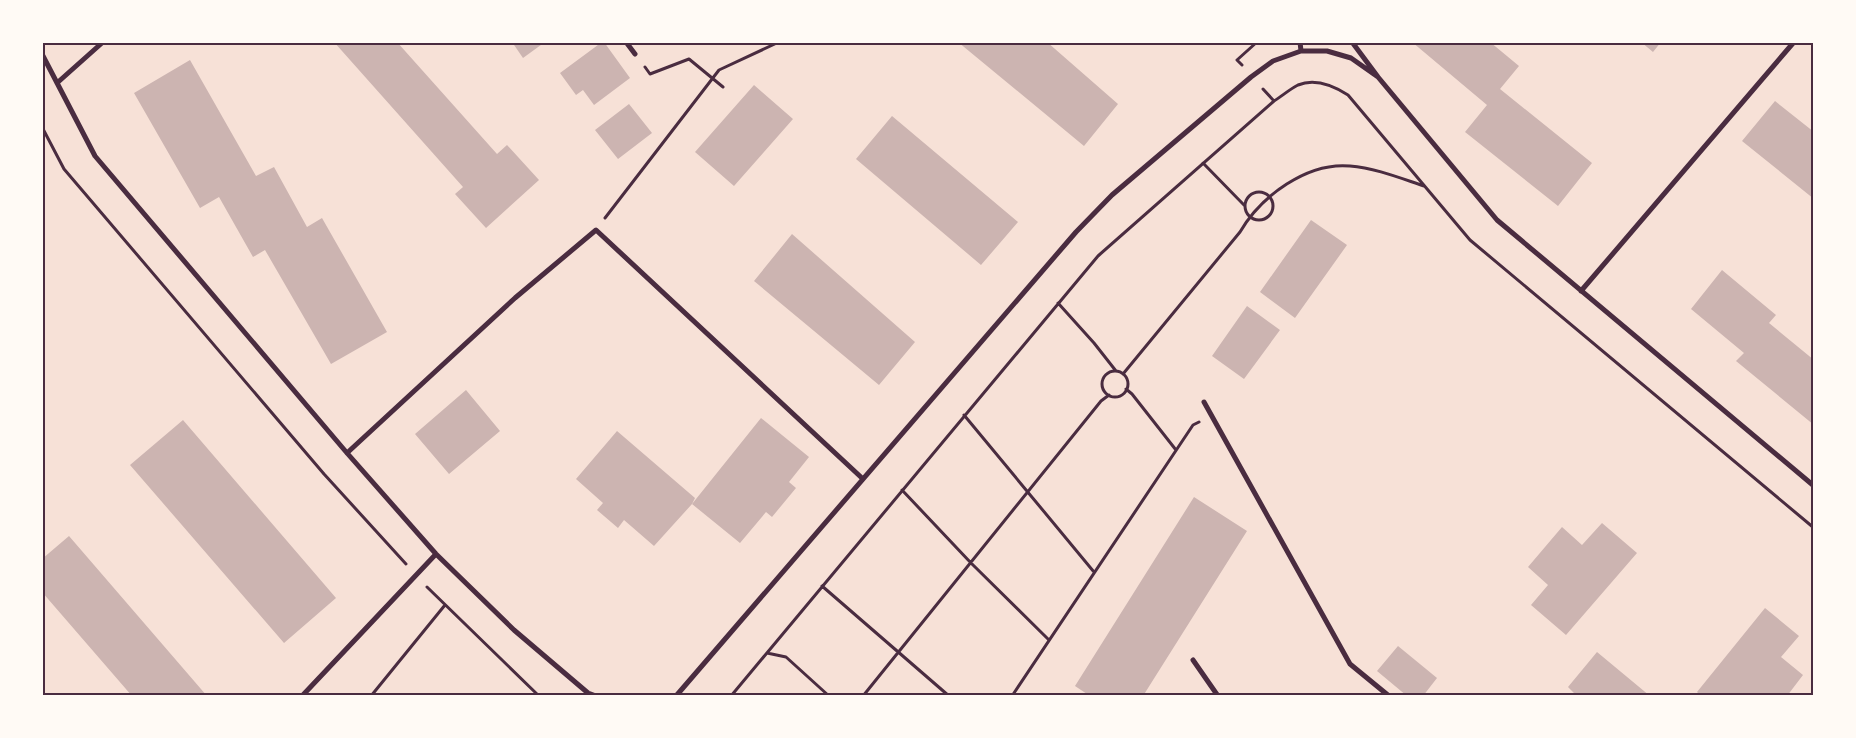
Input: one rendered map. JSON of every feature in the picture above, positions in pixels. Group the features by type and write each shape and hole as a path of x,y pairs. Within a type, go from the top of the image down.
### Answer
{"street":[{"path":"57,83 102,42"},
{"path":"626,42 634,54"},
{"path":"1300,42 1301,51"},
{"path":"1352,42 1378,77 1497,220 1814,486"},
{"path":"1581,291 1794,42"},
{"path":"676,696 1076,232 1112,195 1252,76 1273,61 1301,51 1327,51 1351,58 1378,77"},
{"path":"42,54 95,156 347,453 436,554 514,630 588,693 596,696"},
{"path":"347,453 515,298 596,230 863,479"},
{"path":"1204,402 1350,664 1389,696"},
{"path":"302,696 436,554"},
{"path":"1193,660 1218,696"}],"path":[{"path":"596,230 719,70 779,42"},
{"path":"634,54 650,74 689,59 723,87"},
{"path":"731,696 1098,256 1274,101 1299,85 1316,82 1334,86 1348,95 1470,240 1814,528"},
{"path":"42,127 64,169 324,474 416,576 539,696"},
{"path":"1203,163 1245,205"},
{"path":"1123,374 1240,232 1250,217 1270,196 1289,182 1331,167 1349,166 1386,173 1424,186"},
{"path":"1256,191 1261,191 1270,196 1273,204 1271,214 1260,220 1250,217 1245,210 1245,205 1248,196 1256,191"},
{"path":"1058,303 1116,371 1123,374 1128,381 1126,389 1117,397 1109,395 1103,389 1102,380 1107,373 1116,371"},
{"path":"1126,389 1176,450"},
{"path":"864,696 1101,401 1109,395"},
{"path":"964,415 1094,572"},
{"path":"1012,696 1193,424 1212,417"},
{"path":"902,490 971,563 1049,640"},
{"path":"822,586 949,696"},
{"path":"372,696 445,605"},
{"path":"767,653 786,657 829,696"}],"building":[{"path":"334,42 397,42 497,154 507,145 539,180 486,228 455,194 463,187"},
{"path":"512,42 545,42 523,58"},
{"path":"604,42 630,78 594,105 583,90 576,95 560,73"},
{"path":"958,42 1047,42 1118,104 1084,146"},
{"path":"1412,42 1490,42 1519,66 1500,89 1592,163 1558,206 1465,132 1487,105"},
{"path":"1641,42 1661,42 1653,52"},
{"path":"190,60 256,176 274,167 307,227 322,218 387,332 331,364 265,250 253,257 219,197 200,208 134,93"},
{"path":"754,85 793,119 734,186 695,152"},
{"path":"1775,101 1814,132 1814,199 1742,141"},
{"path":"629,104 652,133 618,159 595,130"},
{"path":"892,116 1018,222 981,265 856,159"},
{"path":"1311,220 1347,245 1295,318 1260,292"},
{"path":"792,234 915,342 879,385 754,281"},
{"path":"1722,270 1776,315 1769,323 1814,360 1814,425 1736,361 1744,353 1691,309"},
{"path":"1247,306 1280,330 1244,379 1212,356"},
{"path":"466,390 500,431 449,474 415,434"},
{"path":"761,418 809,457 789,482 796,488 772,517 766,512 740,543 692,504"},
{"path":"183,420 336,598 284,643 130,465"},
{"path":"617,431 695,498 692,504 654,546 624,520 618,528 597,510 603,503 576,479"},
{"path":"1194,497 1247,531 1143,696 1090,696 1075,686"},
{"path":"1602,523 1637,553 1566,635 1531,605 1548,585 1528,567 1562,527 1582,545"},
{"path":"69,536 207,696 132,696 42,592 42,559"},
{"path":"1765,608 1799,636 1781,657 1803,675 1787,696 1701,696 1697,692"},
{"path":"1398,646 1437,678 1423,696 1407,696 1377,671"},
{"path":"1597,652 1650,696 1577,696 1568,687"}]}
